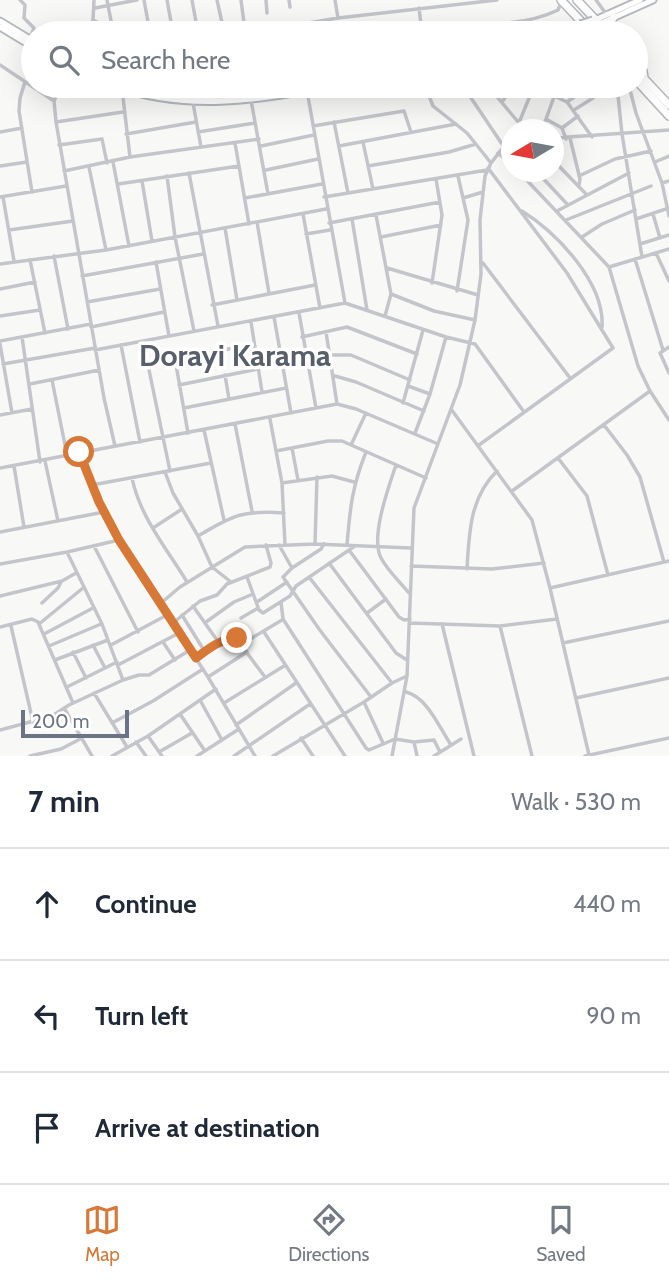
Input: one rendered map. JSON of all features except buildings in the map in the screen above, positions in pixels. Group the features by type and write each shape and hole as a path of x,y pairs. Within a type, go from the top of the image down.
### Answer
{"main road":[{"path":"570,0 590,21"},
{"path":"577,0 595,21"},
{"path":"609,21 611,16 640,0"},
{"path":"598,21 653,0"},
{"path":"559,2 576,21"},
{"path":"559,2 579,21"},
{"path":"0,21 21,33"},
{"path":"0,27 21,40"},
{"path":"648,89 669,105"},
{"path":"648,92 669,116"},
{"path":"155,98 193,103 256,98"}],"street":[{"path":"20,0 25,5 24,18 27,21"},
{"path":"93,20 94,0"},
{"path":"94,8 107,3 134,0"},
{"path":"144,0 148,21"},
{"path":"167,0 171,21"},
{"path":"192,0 196,21"},
{"path":"217,0 222,21"},
{"path":"241,0 244,21"},
{"path":"266,0 267,13"},
{"path":"289,0 290,7"},
{"path":"335,0 338,18"},
{"path":"323,21 497,0"},
{"path":"596,0 611,16"},
{"path":"506,21 539,18 558,10 559,2"},
{"path":"107,3 113,21"},
{"path":"419,8 420,21"},
{"path":"0,65 21,79"},
{"path":"21,95 22,128 32,192"},
{"path":"49,98 54,101"},
{"path":"55,98 56,122 66,186 115,446"},
{"path":"124,98 123,112 130,158"},
{"path":"307,98 345,303"},
{"path":"430,98 433,106 467,133 491,163"},
{"path":"471,98 501,143"},
{"path":"498,98 516,119"},
{"path":"502,102 505,98"},
{"path":"521,119 529,98"},
{"path":"546,119 553,98"},
{"path":"558,98 574,110 592,137"},
{"path":"567,102 573,98"},
{"path":"574,110 593,98"},
{"path":"618,98 642,257"},
{"path":"632,98 662,183 669,216"},
{"path":"251,99 266,170 268,194"},
{"path":"193,103 201,147"},
{"path":"313,126 404,111 411,132"},
{"path":"56,122 123,112"},
{"path":"564,126 578,116"},
{"path":"127,134 196,122"},
{"path":"334,122 348,193"},
{"path":"198,132 255,123"},
{"path":"339,146 456,124"},
{"path":"0,132 22,128"},
{"path":"564,138 669,130"},
{"path":"564,131 579,176 579,185"},
{"path":"261,146 314,135"},
{"path":"59,145 102,139 118,184 129,246"},
{"path":"64,171 130,158 259,139"},
{"path":"234,142 249,223"},
{"path":"363,142 373,189"},
{"path":"368,166 449,152 476,144"},
{"path":"392,756 407,676 414,508 451,409 471,342 481,261 480,220 483,192 488,169 501,150"},
{"path":"579,176 615,159 651,151"},
{"path":"655,162 669,156"},
{"path":"266,170 318,159"},
{"path":"0,166 27,162"},
{"path":"118,184 239,166"},
{"path":"89,167 106,250"},
{"path":"324,197 488,169"},
{"path":"479,445 613,348 567,273 488,169"},
{"path":"564,171 586,194"},
{"path":"557,211 630,172"},
{"path":"189,173 218,326"},
{"path":"167,176 175,237 194,331"},
{"path":"457,291 468,220 458,176"},
{"path":"432,282 441,224 436,179"},
{"path":"142,180 152,241"},
{"path":"662,183 669,181"},
{"path":"529,182 609,267 638,366 669,420"},
{"path":"546,182 568,205"},
{"path":"245,198 322,184"},
{"path":"14,261 2,197 66,186"},
{"path":"566,220 651,186"},
{"path":"463,198 483,192"},
{"path":"329,223 440,202"},
{"path":"636,219 668,208"},
{"path":"0,264 106,250 326,209"},
{"path":"520,210 537,220 561,243 588,277 602,317 601,328"},
{"path":"582,237 612,219 635,210"},
{"path":"303,214 320,308"},
{"path":"653,214 660,238"},
{"path":"376,215 391,294 385,316"},
{"path":"351,218 367,310"},
{"path":"468,220 480,220"},
{"path":"9,230 73,221"},
{"path":"257,222 269,293"},
{"path":"381,237 441,224"},
{"path":"225,228 237,300"},
{"path":"306,234 330,230"},
{"path":"640,244 669,235"},
{"path":"609,267 669,249"},
{"path":"656,253 669,281"},
{"path":"82,276 203,254"},
{"path":"54,256 68,329"},
{"path":"635,259 663,351"},
{"path":"30,260 45,333"},
{"path":"481,261 570,378"},
{"path":"156,262 169,336"},
{"path":"387,268 457,291 478,295"},
{"path":"0,289 35,282"},
{"path":"212,304 315,285"},
{"path":"87,302 160,289"},
{"path":"391,294 434,310 475,320"},
{"path":"3,364 345,303 422,330 471,342 477,346 524,411"},
{"path":"0,316 40,310"},
{"path":"12,413 0,343 164,312"},
{"path":"298,312 316,408"},
{"path":"274,317 291,414"},
{"path":"250,321 262,392"},
{"path":"302,337 347,327 417,354"},
{"path":"403,403 422,330"},
{"path":"326,332 338,404"},
{"path":"22,337 43,461 58,521"},
{"path":"415,433 430,394 446,337"},
{"path":"143,341 167,472 182,509 212,567 231,582"},
{"path":"148,365 254,344"},
{"path":"121,345 140,442"},
{"path":"669,346 660,355 669,373"},
{"path":"331,355 351,355 410,380"},
{"path":"175,359 188,433"},
{"path":"179,385 258,369"},
{"path":"30,384 99,370"},
{"path":"225,375 229,399"},
{"path":"335,376 356,382 424,412"},
{"path":"52,380 67,456"},
{"path":"408,386 430,394"},
{"path":"0,389 7,388"},
{"path":"184,408 286,388"},
{"path":"512,491 650,391"},
{"path":"0,468 338,404 438,444"},
{"path":"0,415 33,409"},
{"path":"451,409 531,520 558,619 587,756 669,738"},
{"path":"351,445 366,413"},
{"path":"270,418 282,482 285,545"},
{"path":"235,424 252,512"},
{"path":"550,588 666,561 640,477 604,425"},
{"path":"204,430 224,520"},
{"path":"276,451 335,440 426,478"},
{"path":"292,448 298,480"},
{"path":"79,452 119,540 216,689 256,756"},
{"path":"366,452 354,482 350,503 348,547 402,619 442,624 500,626 558,619"},
{"path":"558,458 587,496 608,575"},
{"path":"92,485 212,463"},
{"path":"396,465 383,504 378,546 383,561 410,595"},
{"path":"14,466 24,527"},
{"path":"467,569 470,522 485,486 497,471"},
{"path":"282,482 336,476 354,482"},
{"path":"315,544 317,477"},
{"path":"132,478 137,499 187,582"},
{"path":"153,528 182,509"},
{"path":"0,532 104,512"},
{"path":"198,536 224,520 252,512 284,513"},
{"path":"0,564 119,540"},
{"path":"160,604 187,582 240,549 266,545 315,544 411,548"},
{"path":"324,544 321,549 283,575 319,629 371,697"},
{"path":"173,623 204,599 217,595 231,582 271,565 266,545"},
{"path":"278,545 292,568"},
{"path":"94,546 138,632"},
{"path":"247,577 257,606 263,613 281,602 348,547"},
{"path":"67,552 102,624 123,680"},
{"path":"329,563 396,653 407,660"},
{"path":"411,566 514,568 544,563"},
{"path":"0,596 61,581 76,573"},
{"path":"309,577 392,682"},
{"path":"42,604 58,588 61,581"},
{"path":"241,618 287,582"},
{"path":"39,624 83,588"},
{"path":"206,622 234,602 253,594"},
{"path":"367,613 386,599"},
{"path":"281,602 283,619 366,748 369,750 396,739 414,742 434,740 440,752"},
{"path":"193,606 219,643"},
{"path":"44,635 93,608"},
{"path":"111,645 167,615"},
{"path":"182,615 205,652"},
{"path":"242,644 283,619"},
{"path":"0,627 32,620 39,624 73,703"},
{"path":"563,643 669,621"},
{"path":"49,646 102,624"},
{"path":"442,624 474,756"},
{"path":"11,625 33,722"},
{"path":"500,626 532,756"},
{"path":"264,632 345,756"},
{"path":"67,687 179,633"},
{"path":"196,658 234,636 265,677"},
{"path":"55,660 108,640"},
{"path":"163,642 175,660"},
{"path":"93,645 105,668"},
{"path":"0,723 1,730 52,716 123,680 149,675 190,650"},
{"path":"73,652 86,678"},
{"path":"208,677 247,652"},
{"path":"224,703 284,666"},
{"path":"112,723 203,669"},
{"path":"272,756 364,702 392,682 407,676"},
{"path":"576,698 669,678"},
{"path":"197,756 296,683"},
{"path":"112,756 148,736 216,689"},
{"path":"405,692 415,694 423,700 451,744"},
{"path":"94,693 127,747"},
{"path":"200,700 222,740"},
{"path":"364,702 383,743"},
{"path":"234,756 310,704"},
{"path":"64,708 92,756"},
{"path":"180,714 205,751"},
{"path":"148,736 160,754 192,733"},
{"path":"30,756 61,749 82,738"},
{"path":"301,738 313,756"},
{"path":"434,756 461,739"},
{"path":"136,741 146,756"},
{"path":"414,742 417,756"},
{"path":"282,750 286,756"}],"district":[{"name":"Dorayi Karama","path":"235,356"}],"route":[{"path":"79,452 99,502 119,540 196,658 215,644 234,636 237,638"}]}
